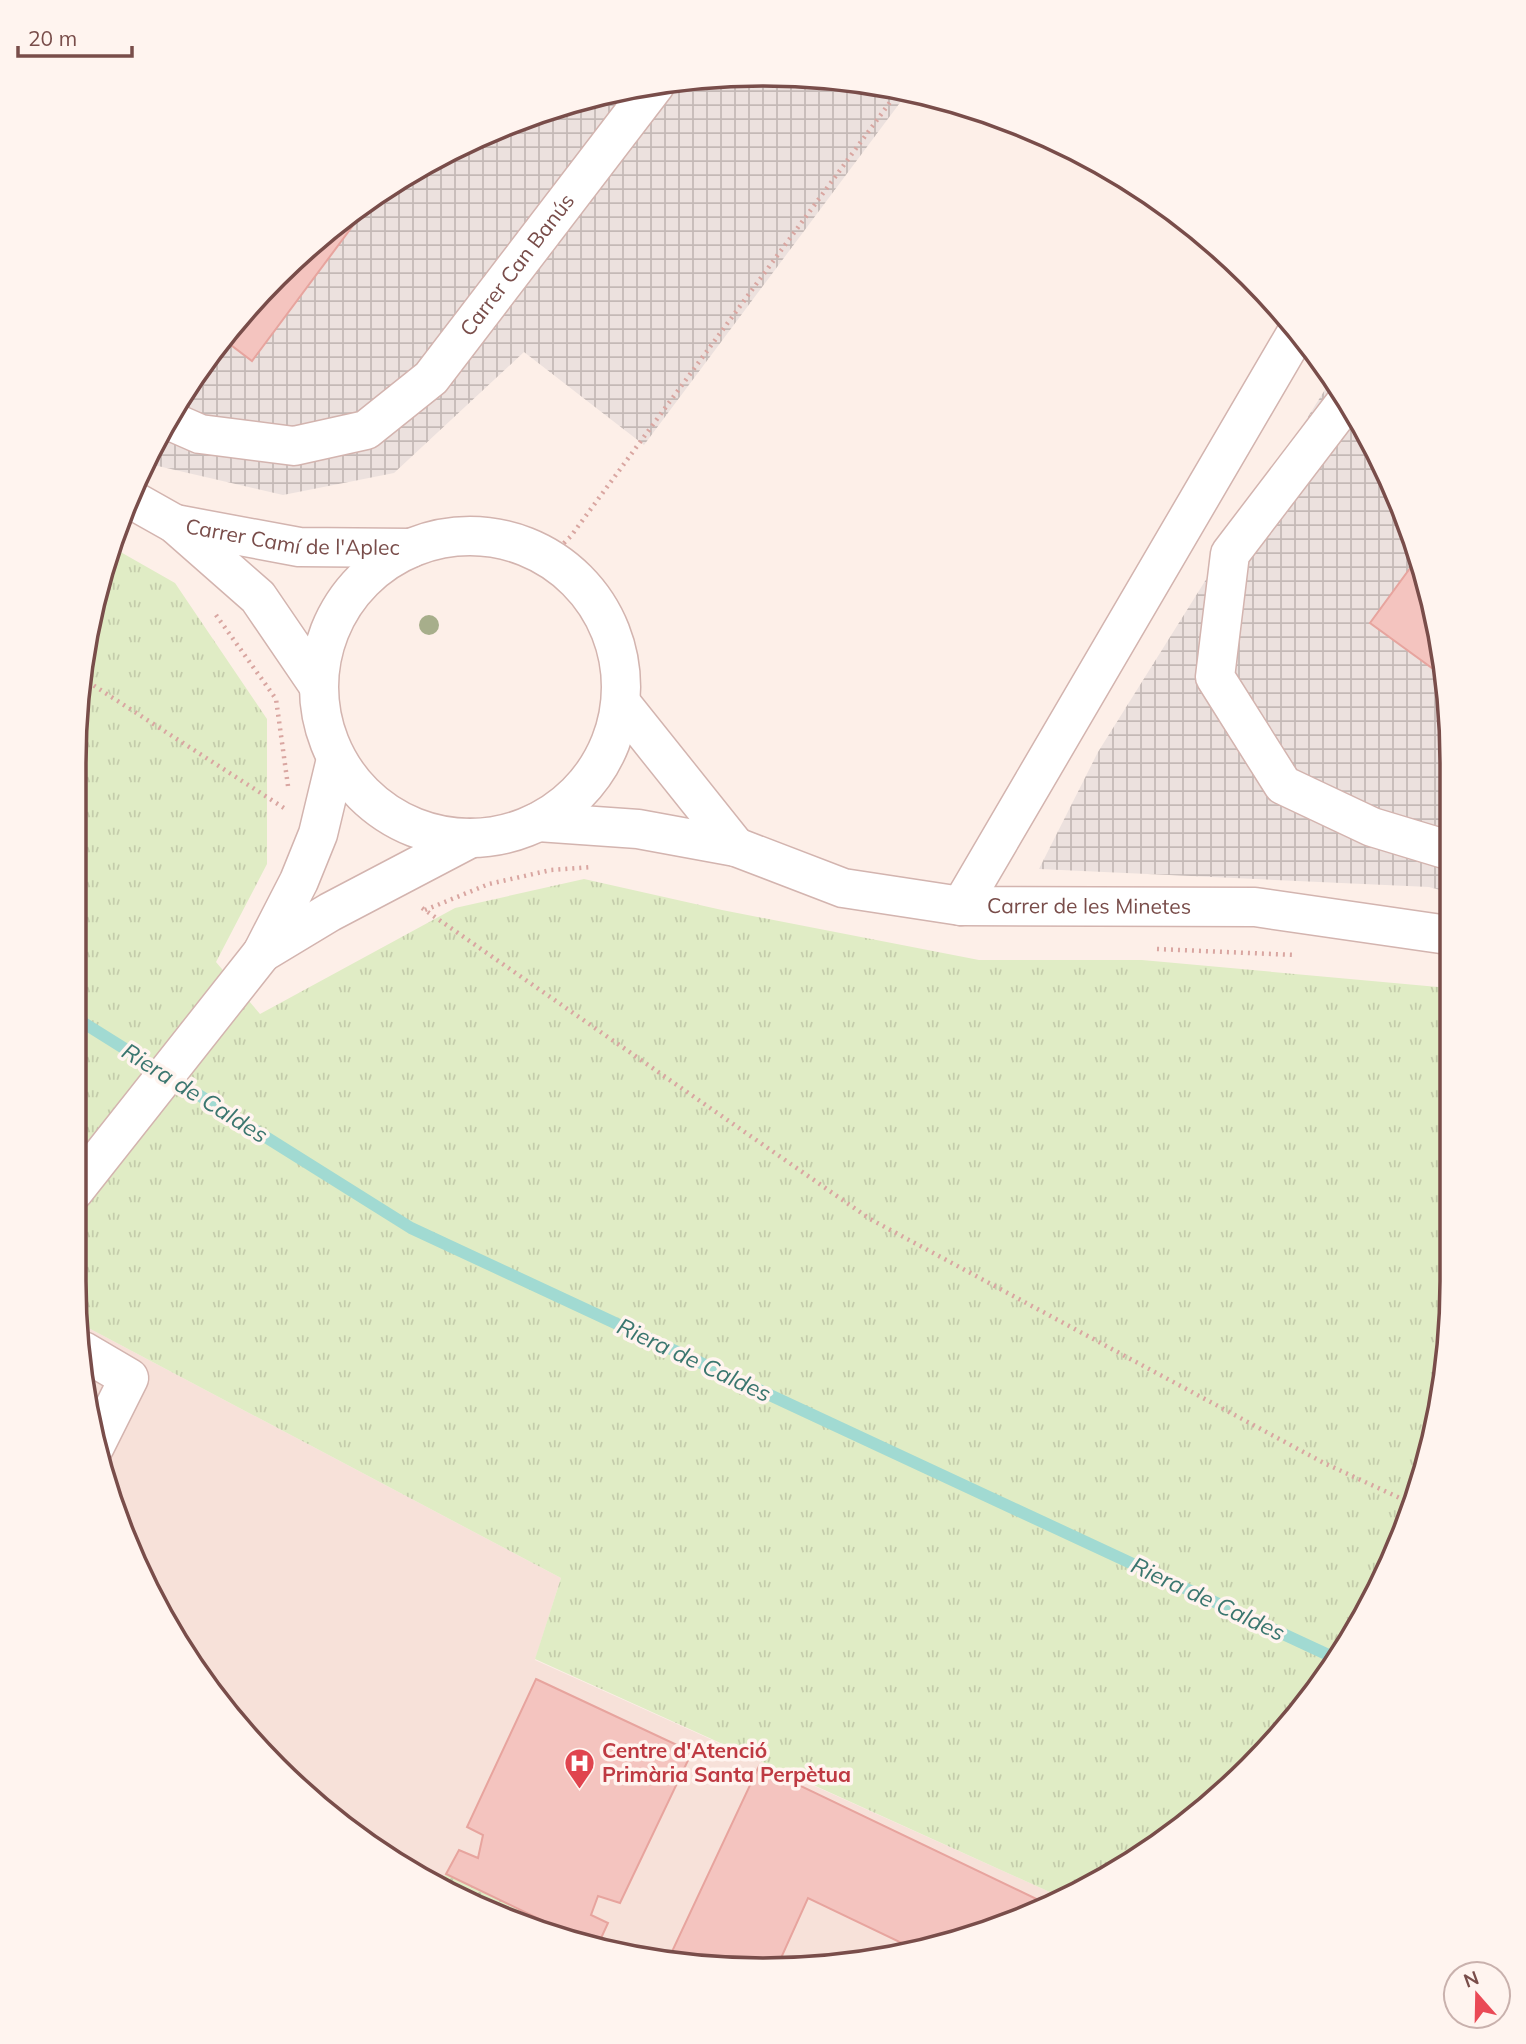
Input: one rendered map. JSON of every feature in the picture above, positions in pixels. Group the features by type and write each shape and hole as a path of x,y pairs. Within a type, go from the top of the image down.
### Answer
{"street":[{"name":"Carrer Can Banús","path":"176,424 200,434 294,446 366,430 431,378 645,97"},
{"path":"961,906 1292,341"},
{"path":"1340,409 1230,554 1215,677 1283,785 1372,827 1440,848"},
{"name":"Carrer Camí de l'Aplec","path":"138,503 175,524 258,597 318,685"},
{"name":"Carrer Camí de l'Aplec","path":"175,524 299,547 411,548"},
{"path":"481,536 517,543 549,558 569,572 586,590 611,631 618,654 621,703 607,751 594,773 559,809 538,822 494,836 443,836 417,829 393,817 370,801 351,782 336,759 323,723 318,685 323,650 335,618 355,589 381,565 411,548 446,538 481,536"},
{"path":"621,703 736,848"},
{"path":"86,1176 250,967 299,881 313,846 336,759"},
{"name":"Carrer de les Minetes","path":"538,822 638,829 736,848 843,888 961,906 1255,907 1440,934"},
{"path":"250,967 330,912 471,838"},
{"path":"90,1355 129,1378 103,1430"}],"path":[{"path":"549,558 571,537 893,99"},
{"path":"91,684 289,812 287,773 276,699 211,607"},
{"path":"387,882 870,1219 1324,1463 1404,1500"}],"shaded area":[{"path":"719,87 807,87 902,101 644,445 524,352 394,473 283,495 155,465 176,424 200,387 254,316 316,254 387,200 424,176 504,137 545,122 631,99 675,92"},
{"path":"1326,387 1350,424 1389,504 1417,588 1427,631 1439,719 1440,890 1429,887 1039,869 1098,752"},
{"path":"87,1327 561,1578 535,1660 1052,1893 981,1922 895,1945 807,1957 719,1957 631,1945 588,1935 504,1907 424,1868 351,1818 284,1760 226,1693 176,1620 137,1540 122,1499 99,1413"}],"green space":[{"path":"120,552 175,583 267,719 267,864 216,962 260,1014 455,908 584,879 722,910 979,960 1142,960 1440,987 1439,1325 1427,1413 1404,1499 1389,1540 1350,1620 1300,1693 1242,1760 1210,1790 1139,1844 1102,1868 1052,1893 535,1659 561,1578 87,1327 87,719 99,631"},
{"path":"446,1874 536,1919 504,1907 443,1878"}],"building":[{"path":"355,223 252,361 231,345 284,284"},
{"path":"1411,567 1427,631 1433,669 1370,623"},
{"name":"Centre d'Atenció Primària Santa Perpètua","path":"536,1679 692,1752 620,1903 598,1896 591,1915 608,1923 601,1938 546,1922 446,1874 459,1850 478,1858 483,1835 467,1827"},
{"path":"759,1766 1038,1900 981,1922 902,1943 808,1898 781,1958 719,1957 672,1952"}],"waterway":[{"name":"Riera de Caldes","path":"86,1025 411,1228 1328,1655"}],"place":[{"name":"Centre d'Atenció Primària Santa Perpètua","path":"579,1790"}]}
